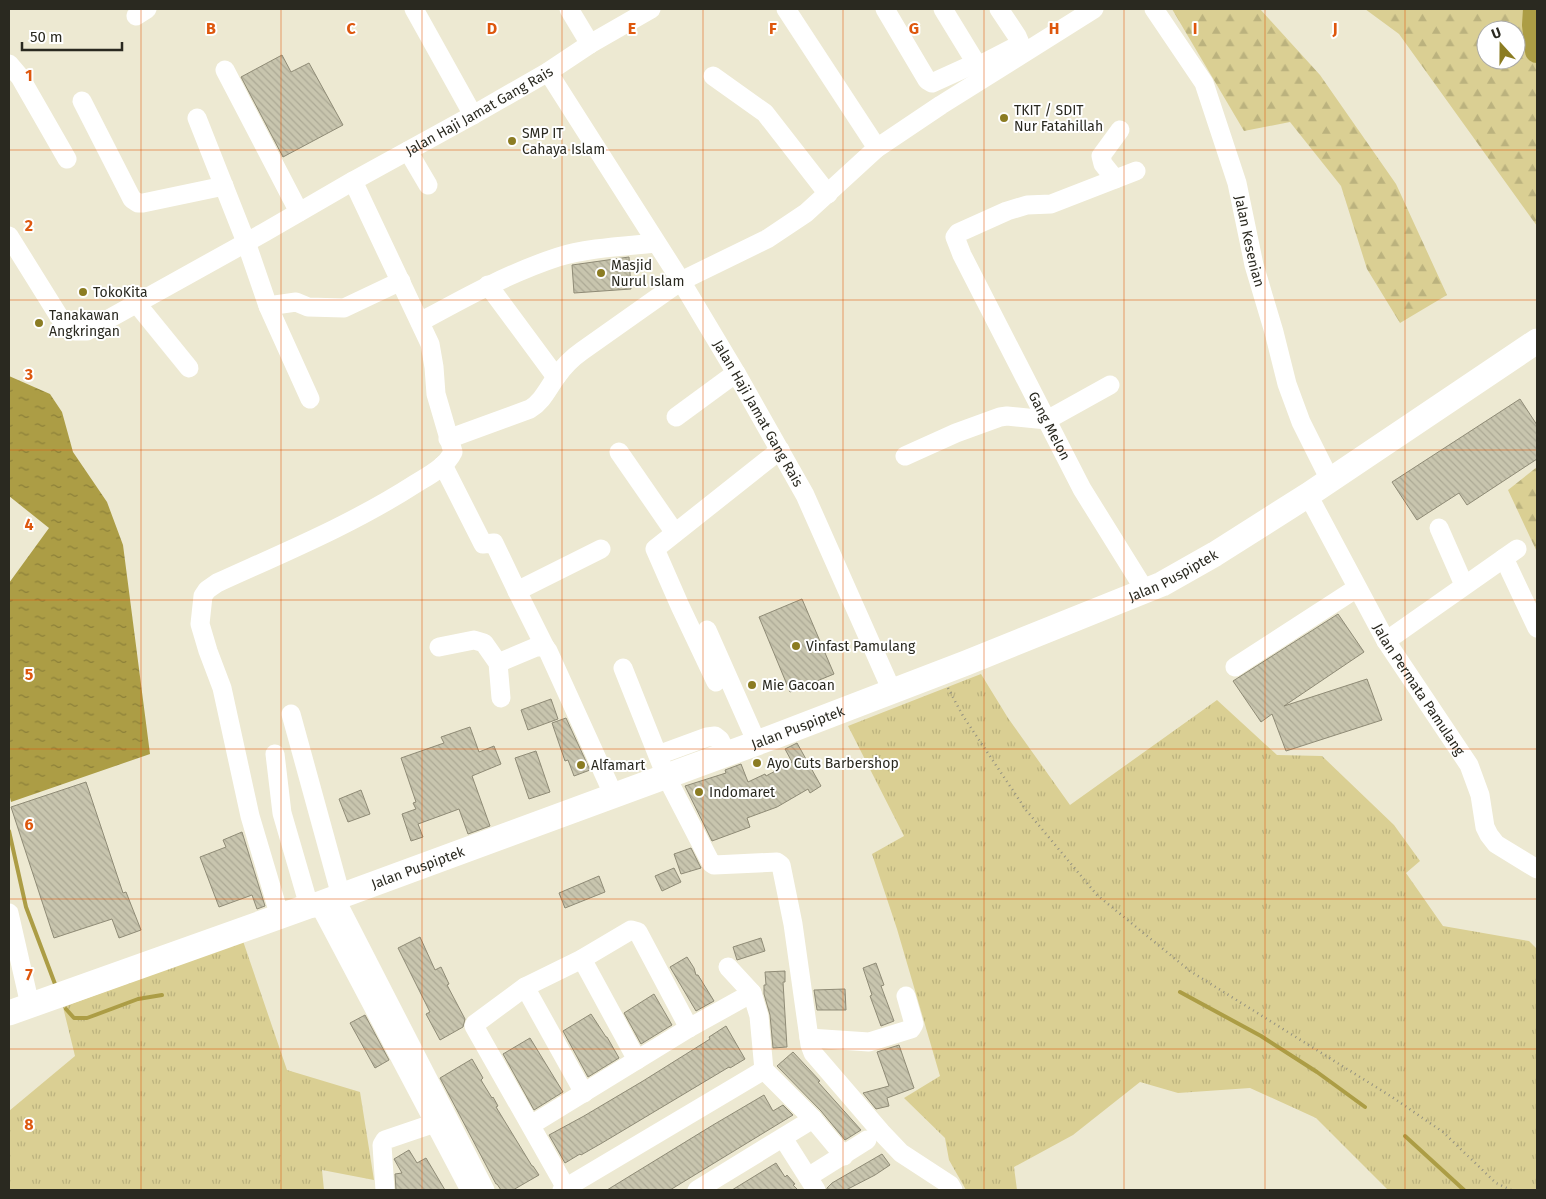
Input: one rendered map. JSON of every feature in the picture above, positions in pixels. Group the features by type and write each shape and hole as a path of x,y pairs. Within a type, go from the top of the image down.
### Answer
{"main road":[{"name":"Jalan Puspiptek","path":"20,1009 326,901 614,796 662,765 727,754 1146,592 1180,575 1308,495 1537,341"}],"street":[{"path":"414,9 474,115"},
{"path":"569,9 590,44"},
{"path":"548,72 590,44 651,9"},
{"path":"786,9 877,148"},
{"path":"885,9 932,84 976,63 984,63 1020,44 1017,36 999,9"},
{"path":"943,9 976,63"},
{"name":"Jalan Kesenian","path":"1154,9 1204,83 1210,98 1237,183 1254,265 1287,384 1301,422 1330,480"},
{"path":"448,439 530,409 543,398 556,376 572,358 681,281 767,238 806,213 877,148 1085,11"},
{"path":"224,70 299,212"},
{"name":"Jalan Haji Jamat Gang Rais","path":"9,236 65,326 78,331 87,331 548,72 681,281 780,450 805,495 892,691"},
{"path":"954,74 964,90"},
{"path":"12,75 67,159"},
{"path":"713,76 765,113 828,194"},
{"path":"82,101 135,202 143,203 224,186"},
{"path":"197,118 246,242 268,306 310,399"},
{"path":"1120,130 1102,156 1103,164 1115,180 1136,172"},
{"path":"408,151 428,185"},
{"name":"Gang Melon","path":"1115,180 1051,204 1027,205 1007,211 955,236 962,254 1082,489 1146,592"},
{"path":"280,917 250,816 222,688 200,624 203,596 217,583 333,531 397,495 443,465 452,452 436,394 430,344 353,181"},
{"path":"420,322 488,285 566,255 656,243"},
{"path":"268,306 296,302 308,307 344,308 401,281"},
{"path":"488,285 556,376"},
{"path":"137,304 189,368"},
{"path":"676,417 736,373"},
{"path":"905,456 956,433 1000,417 1047,420 1110,385"},
{"path":"716,682 655,550 656,547 780,450"},
{"path":"619,452 675,533"},
{"path":"443,465 483,544 494,543 544,648 554,663 614,796"},
{"name":"Jalan Permata Pamulang","path":"1308,495 1386,641 1469,765 1480,795 1485,827 1489,836 1496,844 1537,869"},
{"path":"1439,528 1464,585"},
{"path":"516,590 601,549"},
{"path":"1386,641 1511,553 1537,628"},
{"path":"1235,667 1357,588"},
{"path":"707,630 757,743"},
{"path":"438,648 474,640 484,643 498,663 501,698"},
{"path":"498,663 536,647 544,648"},
{"path":"623,668 662,765 712,865 777,862 781,865 793,924 810,1045 814,1053 901,1153 950,1185 953,1190"},
{"path":"291,714 326,901"},
{"path":"274,754 282,813 403,1047 485,1190"},
{"path":"9,913 20,1009"},
{"path":"689,1028 638,932 631,930 582,959 525,987 474,1026 566,1189 764,1070"},
{"path":"582,959 636,1060"},
{"path":"728,967 752,994 759,1016 764,1070 813,1119 844,1156"},
{"path":"525,987 584,1093"},
{"path":"531,1125 689,1028 752,994"},
{"path":"809,1038 869,1042 911,1029 914,1024 906,996"},
{"path":"403,1047 434,1123 470,1190"},
{"path":"698,1190 813,1119"},
{"path":"385,1190 382,1145 385,1140 434,1123"},
{"path":"783,1138 812,1184 844,1156 867,1140"}],"path":[{"path":"947,687 962,716 1026,810 1097,895 1190,971 1392,1097 1443,1132 1496,1183 1511,1190"}],"green space":[{"path":"1172,9 1260,9 1320,75 1396,184 1447,295 1400,323 1367,269 1341,186 1290,122 1244,131"},
{"path":"1365,9 1535,9 1537,29 1537,226 1399,34"},
{"path":"1537,467 1537,552 1508,490"},
{"path":"981,674 1008,718 1070,805 1217,700 1277,755 1322,756 1394,825 1420,861 1406,873 1443,926 1529,941 1537,949 1537,1190 1388,1190 1316,1118 1250,1088 1178,1093 1140,1082 1073,1135 1014,1167 1017,1190 966,1190 949,1160 945,1138 904,1098 940,1076 897,929 872,854 904,836 848,726"},
{"path":"243,941 287,1070 360,1092 374,1180 322,1170 324,1190 9,1190 9,1111 75,1056 63,1007"}],"water":[{"path":"9,376 50,394 62,412 73,452 107,502 123,545 150,754 11,802 9,793 9,583 49,528 9,496"}],"building":[{"path":"282,55 291,72 309,63 343,125 283,157 241,77"},
{"name":"Masjid Nurul Islam","path":"629,257 631,289 574,293 572,265"},
{"path":"1520,399 1537,425 1537,459 1467,505 1459,493 1417,520 1392,482"},
{"name":"Vinfast Pamulang","path":"802,599 834,674 790,692 759,617"},
{"path":"1338,614 1364,652 1284,706 1367,679 1382,720 1286,751 1272,714 1261,722 1233,681"},
{"path":"551,699 558,719 528,730 521,710"},
{"path":"566,718 590,770 574,776 568,760 565,761 552,723"},
{"path":"470,727 479,752 494,746 501,764 472,776 490,826 468,834 459,809 418,824 423,837 411,841 402,814 416,809 413,803 416,802 401,758 444,743 441,737"},
{"path":"797,743 821,786 810,793 808,789 777,807 747,818 750,827 712,841 685,786 726,773 725,770 741,764 748,782 765,774 766,776 792,762 785,749"},
{"path":"536,751 550,792 529,799 515,758"},
{"path":"86,782 123,893 126,892 141,930 119,938 112,919 54,938 11,807"},
{"path":"361,790 370,814 348,822 339,799"},
{"path":"242,832 265,906 257,909 252,895 219,907 200,857 226,847 223,840"},
{"path":"691,848 701,868 681,874 674,854"},
{"path":"674,868 681,882 662,891 655,876"},
{"path":"599,876 605,892 565,908 559,893"},
{"path":"420,937 435,970 441,967 449,984 447,985 465,1019 463,1027 440,1040 426,1014 430,1012 398,948"},
{"path":"761,938 765,951 737,960 733,947"},
{"path":"687,957 696,975 698,975 714,1001 696,1011 670,967"},
{"path":"876,963 884,985 881,986 894,1021 881,1026 870,996 872,995 863,968"},
{"path":"785,971 785,982 783,982 787,1047 773,1048 770,1015 764,994 764,985 766,985 765,972"},
{"path":"845,989 846,1010 817,1010 814,990"},
{"path":"654,994 672,1025 641,1044 624,1013"},
{"path":"591,1014 619,1058 588,1077 563,1031"},
{"path":"365,1015 389,1060 375,1068 350,1023"},
{"path":"726,1026 745,1059 565,1163 549,1135 643,1081 710,1039 709,1037"},
{"path":"530,1038 563,1092 534,1110 503,1054"},
{"path":"899,1045 914,1088 887,1098 889,1106 876,1109 863,1093 889,1086 877,1052"},
{"path":"793,1052 861,1130 845,1140 821,1111 777,1066"},
{"path":"472,1059 483,1078 481,1080 498,1106 496,1107 539,1175 513,1190 501,1190 496,1184 440,1078"},
{"path":"764,1095 773,1111 783,1105 793,1115 670,1190 607,1190 713,1125"},
{"path":"409,1150 417,1163 426,1158 445,1190 396,1190 395,1174 402,1173 394,1159"},
{"path":"882,1154 890,1165 875,1175 846,1190 827,1190 832,1183"},
{"path":"776,1163 785,1177 787,1175 798,1190 732,1190"}],"waterway":[{"path":"1535,9 1534,25 1537,51"},
{"path":"9,831 26,907 55,984"},
{"path":"1180,992 1261,1036 1317,1072 1365,1107"},
{"path":"66,1009 74,1018 87,1018 138,999 162,995"},
{"path":"1405,1136 1464,1190"}],"place":[{"name":"TKIT / SDIT Nur Fatahillah","path":"1004,118"},
{"name":"SMP IT Cahaya Islam","path":"512,141"},
{"name":"Masjid Nurul Islam","path":"601,273"},
{"name":"TokoKita","path":"83,292"},
{"name":"Tanakawan Angkringan","path":"39,323"},
{"name":"Vinfast Pamulang","path":"796,646"},
{"name":"Mie Gacoan","path":"752,685"},
{"name":"Ayo Cuts Barbershop","path":"757,763"},
{"name":"Alfamart","path":"581,765"},
{"name":"Indomaret","path":"699,792"}]}
